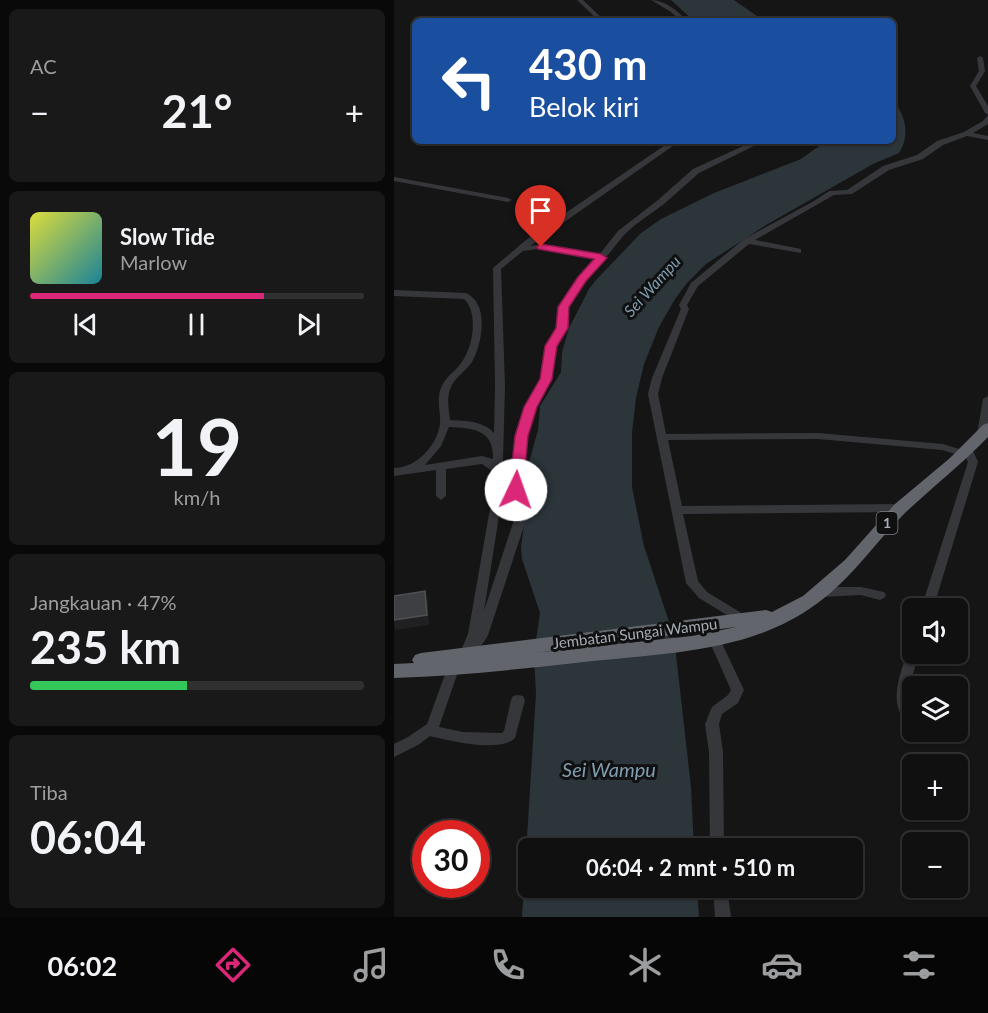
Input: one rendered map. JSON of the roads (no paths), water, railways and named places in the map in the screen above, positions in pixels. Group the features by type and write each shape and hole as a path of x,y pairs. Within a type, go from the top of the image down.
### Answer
{"highway":[{"name":"1","path":"691,635 714,638 733,636 749,624 785,615 820,592 851,564 901,508 985,431"},
{"name":"Jembatan Sungai Wampu","path":"471,658 691,635 749,624"},
{"name":"1","path":"394,661 471,658"},
{"name":"1","path":"394,671 471,658"}],"street":[{"path":"580,0 599,18"},
{"path":"654,0 681,18"},
{"path":"749,624 703,596 692,584 681,533 681,521 676,510 672,473 661,436 654,394 657,378 685,309 683,305 694,285 747,241 817,203 826,195 849,192 886,168 920,157 940,143 967,134 983,124 987,112 973,86 982,71 980,58"},
{"path":"967,134 988,138"},
{"path":"471,658 495,508 498,470 500,368 497,271 502,262 518,250 672,144"},
{"path":"394,751 429,730 482,635 519,523 520,508 516,490 521,436 530,407 546,379 551,346 562,328 564,307 582,279 621,233 696,171 754,144"},
{"path":"394,179 508,200"},
{"path":"747,241 798,251"},
{"path":"518,250 538,247 601,258"},
{"path":"394,293 466,296 475,306 478,321 468,358 448,383 444,392 446,423 436,447 407,471"},
{"path":"985,431 988,399"},
{"path":"446,423 486,428 492,433 498,450"},
{"path":"661,436 818,436 965,450 973,462 930,598"},
{"path":"394,472 482,460 488,461 498,470"},
{"path":"441,467 441,496"},
{"path":"495,508 506,494 516,490"},
{"path":"676,510 901,508"},
{"path":"820,592 861,591 880,595"},
{"path":"714,638 738,687 736,696 717,711 712,724 716,752 717,838"},
{"path":"429,730 463,738 505,740 509,736 518,700"},
{"path":"721,898 723,917"}],"water":[{"path":"671,0 734,0 760,18 691,18"},
{"name":"Sei Wampu","path":"896,105 904,120 905,140 899,153 873,164 766,225 706,264 675,299 659,327 644,364 636,398 632,433 632,487 644,546 674,637 691,787 693,838 527,838 536,694 534,654 540,613 522,559 521,547 528,466 538,430 540,406 561,372 562,352 569,328 596,280 641,233 661,219 714,193 801,159 822,144 896,144"},
{"name":"Sei Wampu","path":"523,898 698,898 699,917 522,917"}]}
